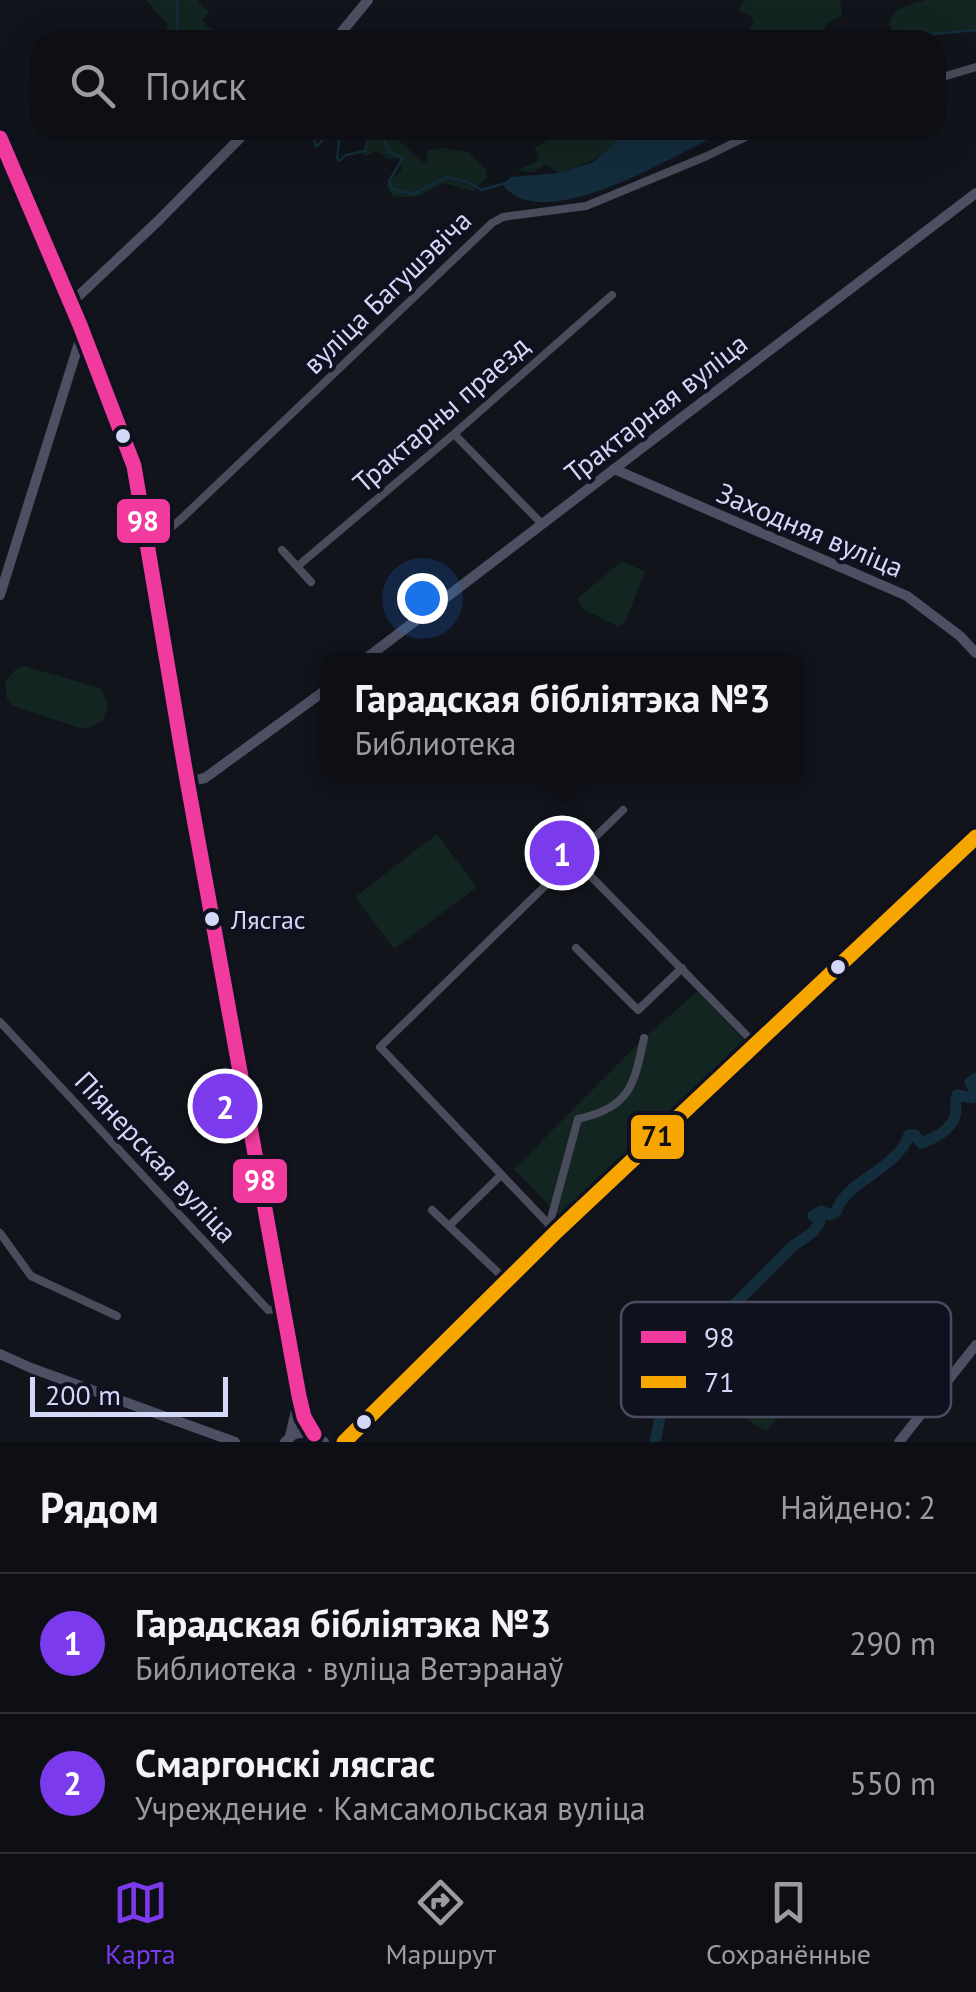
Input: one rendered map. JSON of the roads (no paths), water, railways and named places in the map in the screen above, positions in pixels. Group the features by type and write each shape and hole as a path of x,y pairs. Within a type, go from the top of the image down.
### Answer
{"main road":[{"path":"343,30 368,0"},
{"path":"0,138 129,448 299,1396 304,1417 318,1437"},
{"path":"71,303 238,140"},
{"name":"Трактарная вуліца","path":"373,653 976,192"},
{"path":"0,595 78,346 86,340"},
{"name":"Заходняя вуліца","path":"614,469 908,596 976,653"},
{"path":"187,782 204,778 320,693"},
{"path":"344,1442 507,1281 553,1229 757,1046 975,841"},
{"path":"951,1376 976,1345"},
{"path":"0,1354 235,1442"},
{"path":"286,1440 299,1396"},
{"path":"899,1442 919,1417"},
{"path":"286,1440 302,1432 318,1437 341,1435 356,1428"}],"street":[{"path":"946,76 976,67"},
{"name":"вуліца Багушэвіча","path":"146,548 181,520 492,222 503,217 586,206 737,140"},
{"name":"Трактарны праезд","path":"299,565 612,295"},
{"path":"454,434 542,524"},
{"path":"282,550 311,582"},
{"path":"553,1229 380,1047 623,810"},
{"path":"574,858 757,1046"},
{"path":"576,948 638,1010 682,968"},
{"name":"Піянерская вуліца","path":"0,1022 268,1310 284,1309"},
{"path":"553,1229 578,1119 614,1108 626,1098 644,1038"},
{"path":"449,1226 501,1175"},
{"path":"432,1210 507,1281"},
{"path":"0,1233 31,1276 116,1316"}],"water":[{"path":"618,140 709,140 647,171 580,197 548,202 522,199 502,184 511,177 558,173 594,162"}],"waterway":[{"path":"177,0 177,30"},
{"path":"946,33 976,30"},
{"path":"314,140 316,147 323,140"},
{"path":"338,140 339,161 346,155 365,151 368,140"},
{"path":"384,140 389,152 403,158 389,181 393,189 414,194 446,177 482,190 502,184"},
{"path":"737,1302 793,1246 813,1232 820,1222 813,1216 821,1211 829,1215 836,1212 850,1191 894,1158 909,1135 915,1135 921,1143 948,1127 955,1116 957,1095 972,1098 974,1089 970,1082 976,1078"},
{"path":"655,1442 660,1417"}],"place":[{"name":"Гарадская бібліятэка №3","path":"562,853"},
{"name":"Лясгас","path":"212,919"},
{"name":"Смаргонскі лясгас","path":"225,1106"}]}
